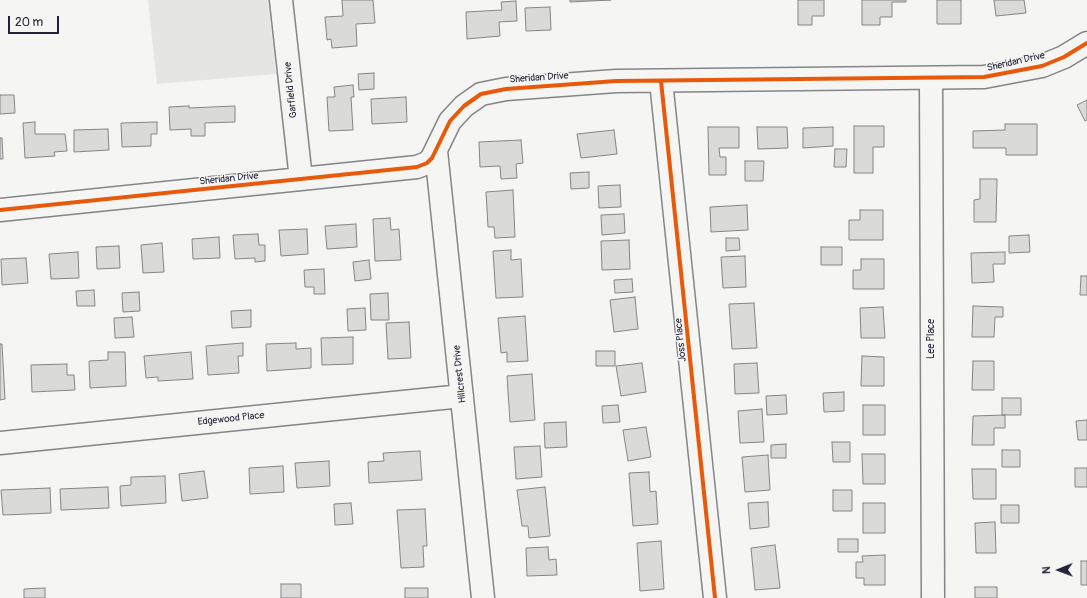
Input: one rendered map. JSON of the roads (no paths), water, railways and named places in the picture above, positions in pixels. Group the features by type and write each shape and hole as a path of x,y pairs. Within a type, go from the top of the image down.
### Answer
{"street":[{"name":"Garfield Drive","path":"282,0 301,179"},
{"name":"Sheridan Drive","path":"0,210 416,168 427,163 436,151 450,121 464,106 481,94 506,89 616,81 931,79 990,77 1042,66 1087,43"},
{"name":"Lee Place","path":"931,79 933,598"},
{"name":"Joss Place","path":"661,81 715,598"},
{"name":"Hillcrest Drive","path":"436,151 483,598"},
{"name":"Edgewood Place","path":"0,443 462,396"}]}
